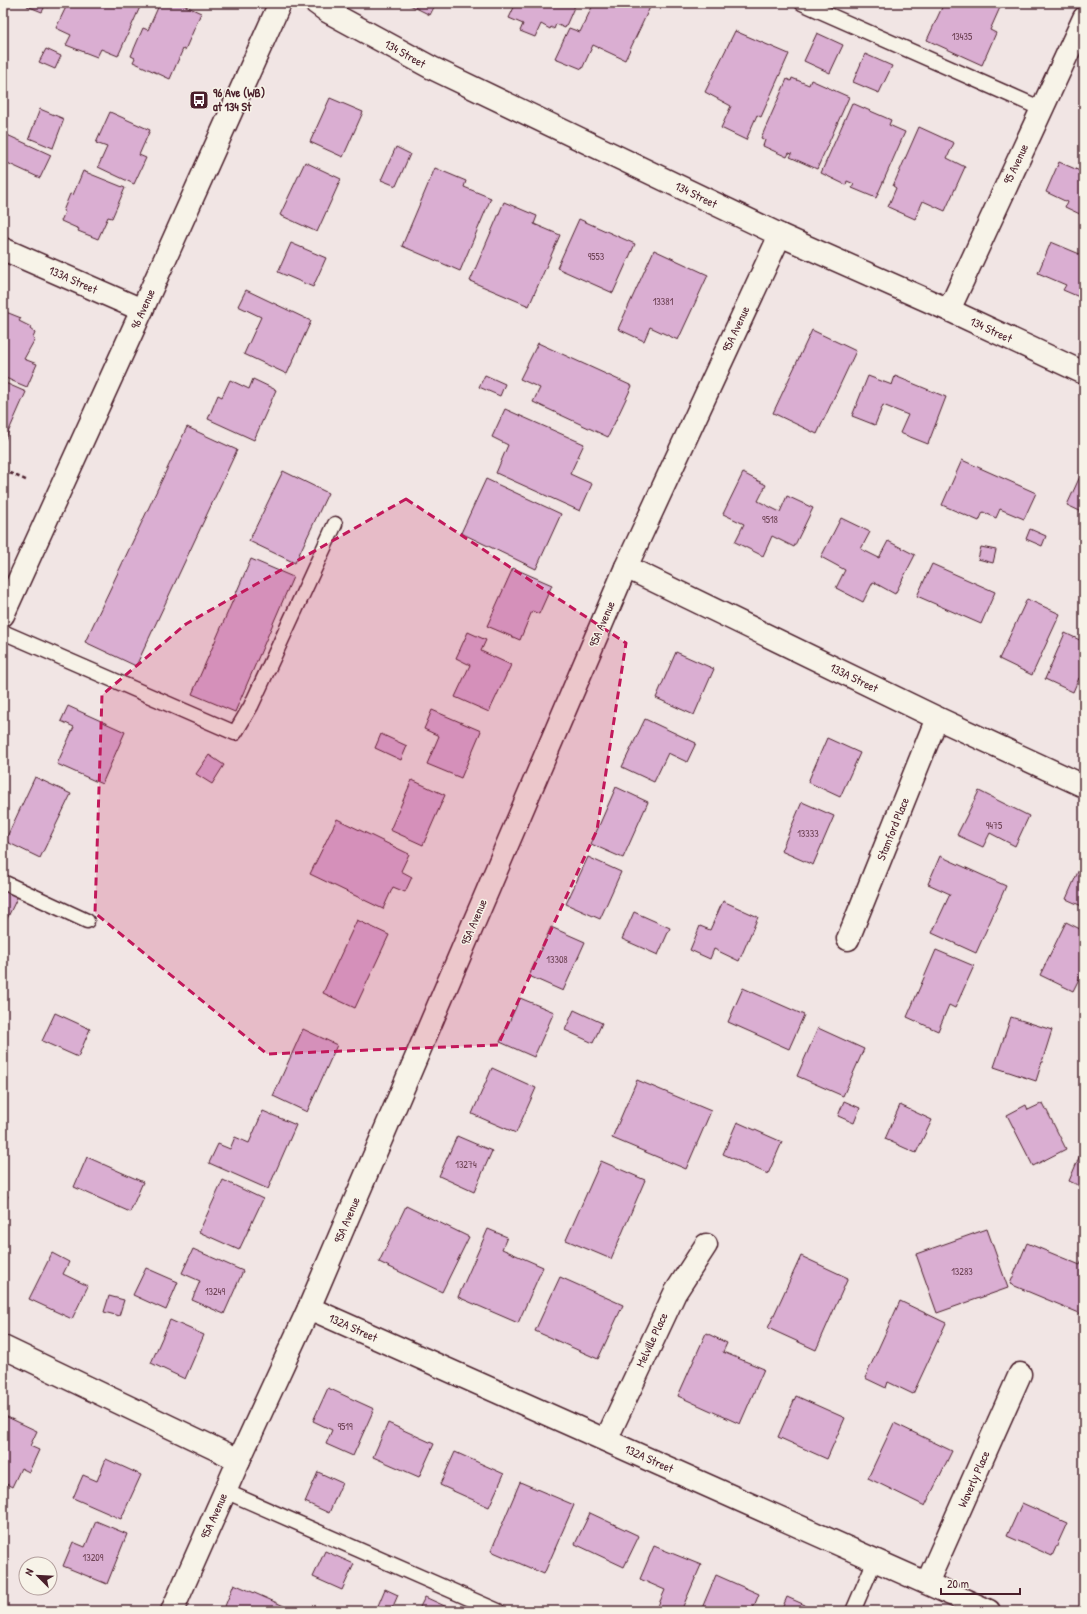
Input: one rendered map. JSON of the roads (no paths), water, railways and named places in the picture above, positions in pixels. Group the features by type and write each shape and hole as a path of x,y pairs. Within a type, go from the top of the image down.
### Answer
{"street":[{"name":"96 Avenue","path":"3,615 280,3"},
{"name":"134 Street","path":"316,3 327,11 432,68 780,235 949,310 1084,373"},
{"name":"95 Avenue","path":"949,310 1084,18"},
{"name":"95A Avenue","path":"172,1611 309,1308 626,567 780,235"},
{"name":"133A Street","path":"3,249 142,310"},
{"name":"133A Street","path":"626,567 937,718 1084,786"},
{"name":"Stamford Place","path":"848,939 937,718"},
{"name":"Melville Place","path":"606,1440 674,1293 706,1245"},
{"name":"132A Street","path":"309,1308 989,1611"},
{"path":"3,1347 239,1460"},
{"name":"Waverly Place","path":"927,1584 1020,1374"}],"lane":[{"path":"802,3 1042,109"},
{"path":"3,632 235,733 251,706 335,524"},
{"path":"3,882 87,921"},
{"path":"225,1491 498,1611"},
{"path":"853,1611 875,1560"}],"place":[{"name":"96 Ave (WB) at 134 St","path":"199,100"}]}
